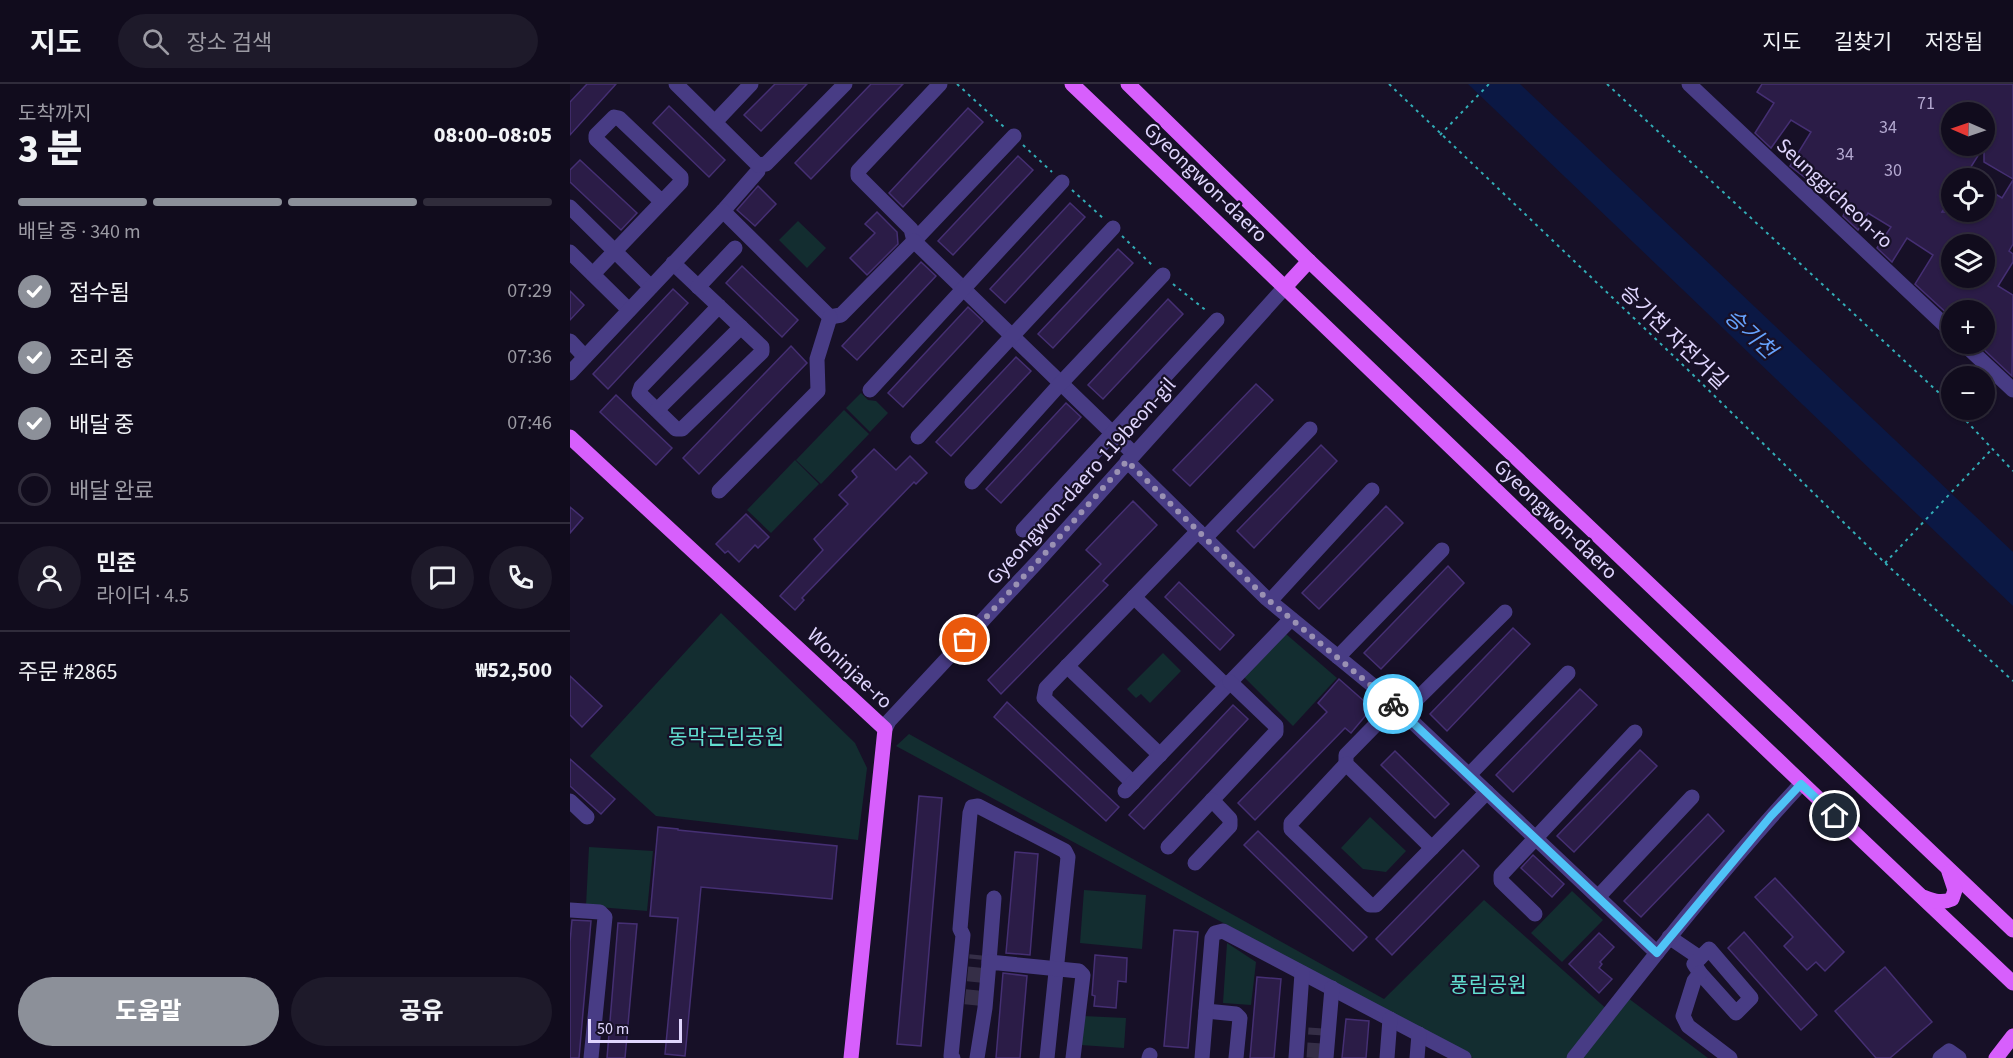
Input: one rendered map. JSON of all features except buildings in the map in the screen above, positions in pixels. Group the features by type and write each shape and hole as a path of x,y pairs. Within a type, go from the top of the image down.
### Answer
{"main road":[{"name":"Gyeongwon-daero","path":"1072,84 1801,784 2013,983"},
{"name":"Gyeongwon-daero","path":"1128,84 1309,261 2013,930"},
{"name":"Gyeongwon-daero 119beon-gil","path":"1285,287 1309,261"},
{"name":"Woninjae-ro","path":"570,437 885,729 851,1058"},
{"path":"1920,896 1936,902 1952,899 1955,890 1952,877 1946,867"},
{"path":"1996,1058 2013,1036"}],"street":[{"path":"570,373 758,171 758,165 676,84"},
{"path":"715,122 751,84"},
{"path":"758,165 766,164 845,84"},
{"path":"940,84 858,171 858,176 911,229 914,241 1112,432 1130,458 1201,534 1270,601 1399,709 1657,953"},
{"name":"Seunggicheon-ro","path":"1689,84 1941,322"},
{"path":"593,274 615,252 681,182 681,177 619,118 614,117 596,135 596,139 662,202"},
{"path":"830,317 841,315 1014,136"},
{"path":"870,390 1062,182"},
{"path":"570,207 651,287"},
{"path":"723,210 830,317"},
{"path":"918,437 1113,228"},
{"path":"698,287 735,248"},
{"path":"570,252 629,310"},
{"path":"673,263 719,306 762,347 762,352 682,429 676,429 639,393 640,387 719,306"},
{"path":"972,482 1162,275"},
{"name":"Gyeongwon-daero 119beon-gil","path":"885,729 889,721 1040,559 1285,287"},
{"path":"719,491 818,391 817,359 830,317"},
{"path":"1023,530 1217,320"},
{"path":"657,410 741,327"},
{"path":"570,341 585,357"},
{"path":"1975,354 2013,390"},
{"path":"1291,618 1129,787 1044,698 1046,688 1134,597 1310,429"},
{"path":"1270,601 1372,490"},
{"path":"1338,657 1442,550"},
{"path":"1134,597 1276,726 1276,732 1168,847"},
{"path":"1487,792 1376,905 1370,905 1291,829 1291,823 1346,765 1346,755 1505,612"},
{"path":"1067,666 1160,755"},
{"path":"1469,775 1568,673"},
{"path":"1535,914 1501,881 1501,875 1635,732"},
{"path":"1346,765 1432,848"},
{"path":"1574,1058 1670,936 1771,816 1801,784"},
{"path":"1598,897 1692,796"},
{"path":"1195,863 1230,826 1230,819 1212,800"},
{"path":"570,801 587,817"},
{"path":"953,1058 951,1056 963,935 960,929 970,813 972,807 978,806 1065,851 1068,857 1047,1058"},
{"path":"977,1058 994,898"},
{"path":"570,910 600,912 605,917 591,1058"},
{"path":"1202,1058 1212,938 1215,933 1223,931 1464,1058"},
{"path":"1670,936 1700,965 1683,1016 1688,1026 1730,1058"},
{"path":"961,953 1079,971 1083,975 1074,1058"},
{"path":"1296,1058 1302,973"},
{"path":"1326,1058 1332,988"},
{"path":"1206,1011 1236,1014 1240,1018 1236,1058"},
{"path":"955,1015 982,1017"},
{"path":"1387,1058 1390,1019"},
{"path":"1417,1058 1419,1034"},
{"path":"1940,1058 1949,1050 1959,1058"}],"path":[{"path":"957,84 1162,275 1217,320"},
{"name":"승기천 자전거길","path":"1389,84 1677,359 1885,563 2013,681"},
{"path":"1440,135 1489,84"},
{"path":"1607,84 1941,395"},
{"path":"1965,420 2013,471"},
{"path":"1885,563 1992,449"}],"green space":[{"path":"798,221 826,248 807,268 779,240"},
{"path":"861,393 868,400 876,401 888,413 870,432 846,408"},
{"path":"844,410 869,434 821,484 796,460"},
{"path":"795,460 819,484 771,533 747,510"},
{"name":"동막근린공원","path":"721,613 855,743 867,768 858,840 656,816 590,756"},
{"path":"1286,634 1337,678 1293,726 1244,677"},
{"path":"1163,653 1181,671 1150,703 1141,694 1136,698 1127,689"},
{"name":"풍림공원","path":"909,734 1384,999 1484,900 1610,1012 1624,995 1708,1058 1473,1058 896,746"},
{"path":"1370,817 1406,851 1386,872 1363,869 1341,848"},
{"path":"589,847 653,851 647,911 586,906"},
{"path":"1084,890 1146,895 1142,949 1080,943"},
{"path":"1572,891 1603,920 1562,962 1531,933"},
{"path":"1227,943 1256,962 1251,1005 1223,1003"},
{"path":"1083,1016 1126,1018 1124,1048 1081,1045"}],"water":[{"name":"승기천","path":"1468,84 1520,84 2013,552 2013,606"}],"tunnel":[{"path":"972,1005 977,955"},
{"path":"1314,1058 1316,1028"}],"way so far":[{"path":"965,640 1127,461 1266,598 1393,704"}],"route":[{"path":"1393,704 1657,953 1771,816 1801,784 1835,816"}]}
